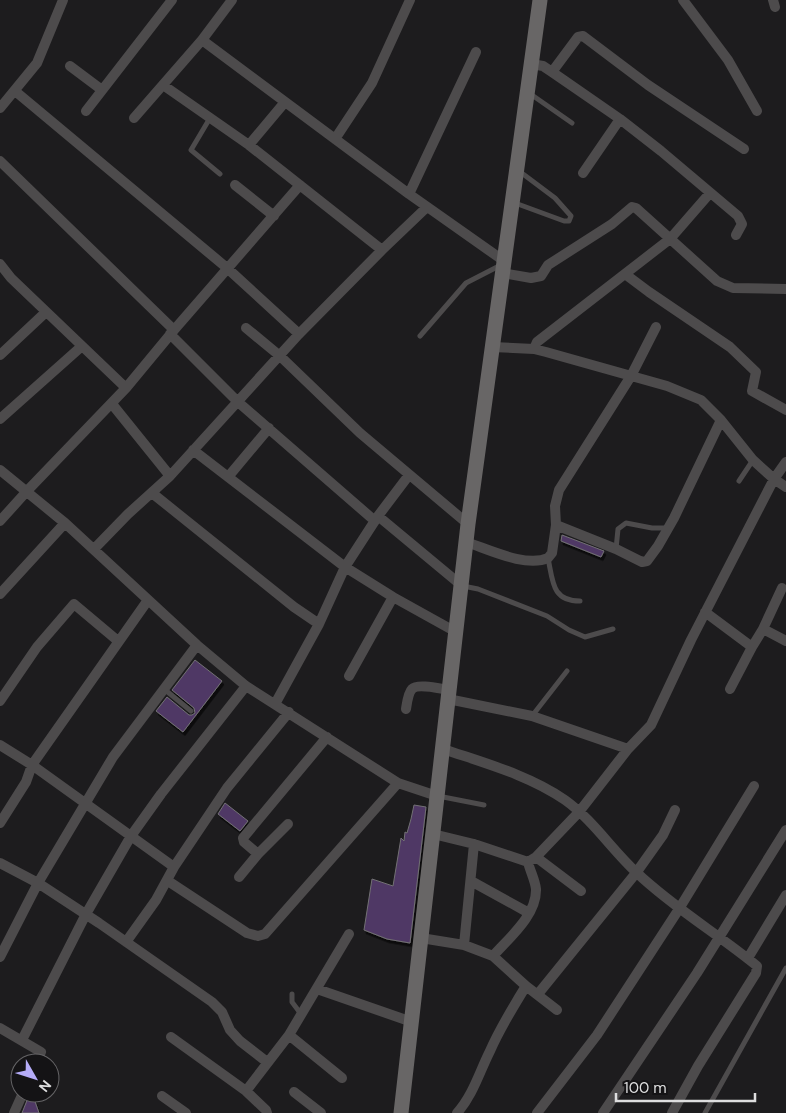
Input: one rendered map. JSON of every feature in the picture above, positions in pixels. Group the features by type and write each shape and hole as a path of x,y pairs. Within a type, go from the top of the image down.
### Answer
{"street":[{"path":"0,108 37,63 63,0"},
{"path":"86,111 172,0"},
{"path":"134,118 202,40 232,0"},
{"path":"334,139 372,83 410,0"},
{"path":"402,1113 468,524 540,0"},
{"path":"683,0 728,60 757,111"},
{"path":"552,72 578,37 583,36 648,85 744,149"},
{"path":"202,40 428,207 504,266 530,278 540,276 548,266 612,224 632,207 636,208 717,281 726,286 732,288 786,289"},
{"path":"409,194 476,52"},
{"path":"531,64 543,66 552,72 620,119 661,151 738,216 742,224 736,235"},
{"path":"70,66 102,90"},
{"path":"163,84 250,145 382,250"},
{"path":"15,91 227,268 299,334"},
{"path":"250,145 285,102"},
{"path":"583,173 620,119"},
{"path":"0,161 172,332 238,402 461,586"},
{"path":"235,185 274,216"},
{"path":"0,521 112,404 227,268 300,186"},
{"path":"534,349 538,342 670,239 710,193"},
{"path":"94,550 128,514 170,476 299,334 382,250 428,207"},
{"path":"0,264 11,278 126,388"},
{"path":"625,274 730,347 756,372 751,388 752,391 786,410"},
{"path":"0,355 46,312"},
{"path":"466,542 518,560 534,561 548,558 552,553 556,525 555,506 559,490 631,376 656,327"},
{"path":"246,328 280,356 360,433 468,524"},
{"path":"0,419 82,346"},
{"path":"492,347 534,349 667,386 701,400 721,420 753,460 786,487"},
{"path":"112,404 170,476"},
{"path":"556,525 616,549 642,562 647,561 658,546 721,420"},
{"path":"228,477 269,428"},
{"path":"194,450 345,568 456,632"},
{"path":"532,860 579,812 650,724 705,612 774,479 786,462"},
{"path":"0,470 64,523 197,645 246,686 290,712 398,783 437,796"},
{"path":"276,704 345,568 377,518 409,475"},
{"path":"152,493 294,607 318,624"},
{"path":"0,594 64,523"},
{"path":"730,689 763,629 782,588"},
{"path":"349,676 393,597"},
{"path":"0,823 26,782 32,765 148,600"},
{"path":"0,701 38,646 74,604 118,641"},
{"path":"705,612 752,647"},
{"path":"763,629 786,641"},
{"path":"0,957 38,884 113,757 197,645"},
{"path":"22,1040 86,914 130,836 246,686"},
{"path":"406,709 411,690 415,686 422,686 532,716 628,749"},
{"path":"126,942 168,881 174,867 227,788 290,712"},
{"path":"258,854 244,842 243,838 327,737"},
{"path":"0,745 85,802 174,867"},
{"path":"443,749 515,773 564,800 579,812 636,872 680,909 757,966 756,973 698,1066 672,1113"},
{"path":"168,881 247,933 258,936 263,935 398,783"},
{"path":"538,1113 597,1035 680,909 754,786"},
{"path":"538,994 636,872 663,835 675,810"},
{"path":"239,877 258,854 288,824"},
{"path":"603,1113 720,938 786,830"},
{"path":"433,834 532,860 581,891"},
{"path":"464,945 474,844"},
{"path":"493,956 529,913 536,890 532,860"},
{"path":"0,863 86,914 212,1002 222,1012 230,1030 240,1041 267,1062"},
{"path":"471,881 529,913"},
{"path":"748,958 786,895"},
{"path":"246,1091 289,1035 349,934"},
{"path":"421,938 464,945 493,956 526,986 557,1010"},
{"path":"457,1113 474,1088 494,1041 526,986"},
{"path":"317,988 412,1022"},
{"path":"0,1028 41,1053"},
{"path":"289,1035 342,1078"},
{"path":"171,1037 246,1091 267,1113"},
{"path":"294,1092 321,1113"},
{"path":"162,1096 186,1113"}],"lane":[{"path":"528,93 572,124"},
{"path":"210,118 191,150 220,174"},
{"path":"512,201 564,222 569,221 571,216 555,198 517,169"},
{"path":"420,336 466,283 504,266"},
{"path":"738,481 753,460"},
{"path":"616,549 618,529 626,523 652,528 667,528"},
{"path":"548,558 554,586 559,595 565,600 580,601"},
{"path":"461,586 478,589 547,616 569,630 585,637 613,629"},
{"path":"532,716 567,671"},
{"path":"164,689 191,711"},
{"path":"437,796 484,805"},
{"path":"705,1113 786,968"},
{"path":"292,994 292,1002 302,1015"}],"building":[{"path":"562,535 604,551 601,557 561,541"},
{"path":"195,660 222,681 183,732 156,711 167,697 189,715 195,713 194,708 172,690"},
{"path":"225,803 248,821 240,831 218,814"},
{"path":"414,805 426,807 410,943 387,939 364,930 372,879 393,886 401,838 404,841"},
{"path":"26,1103 36,1103 39,1113 22,1113"}]}
